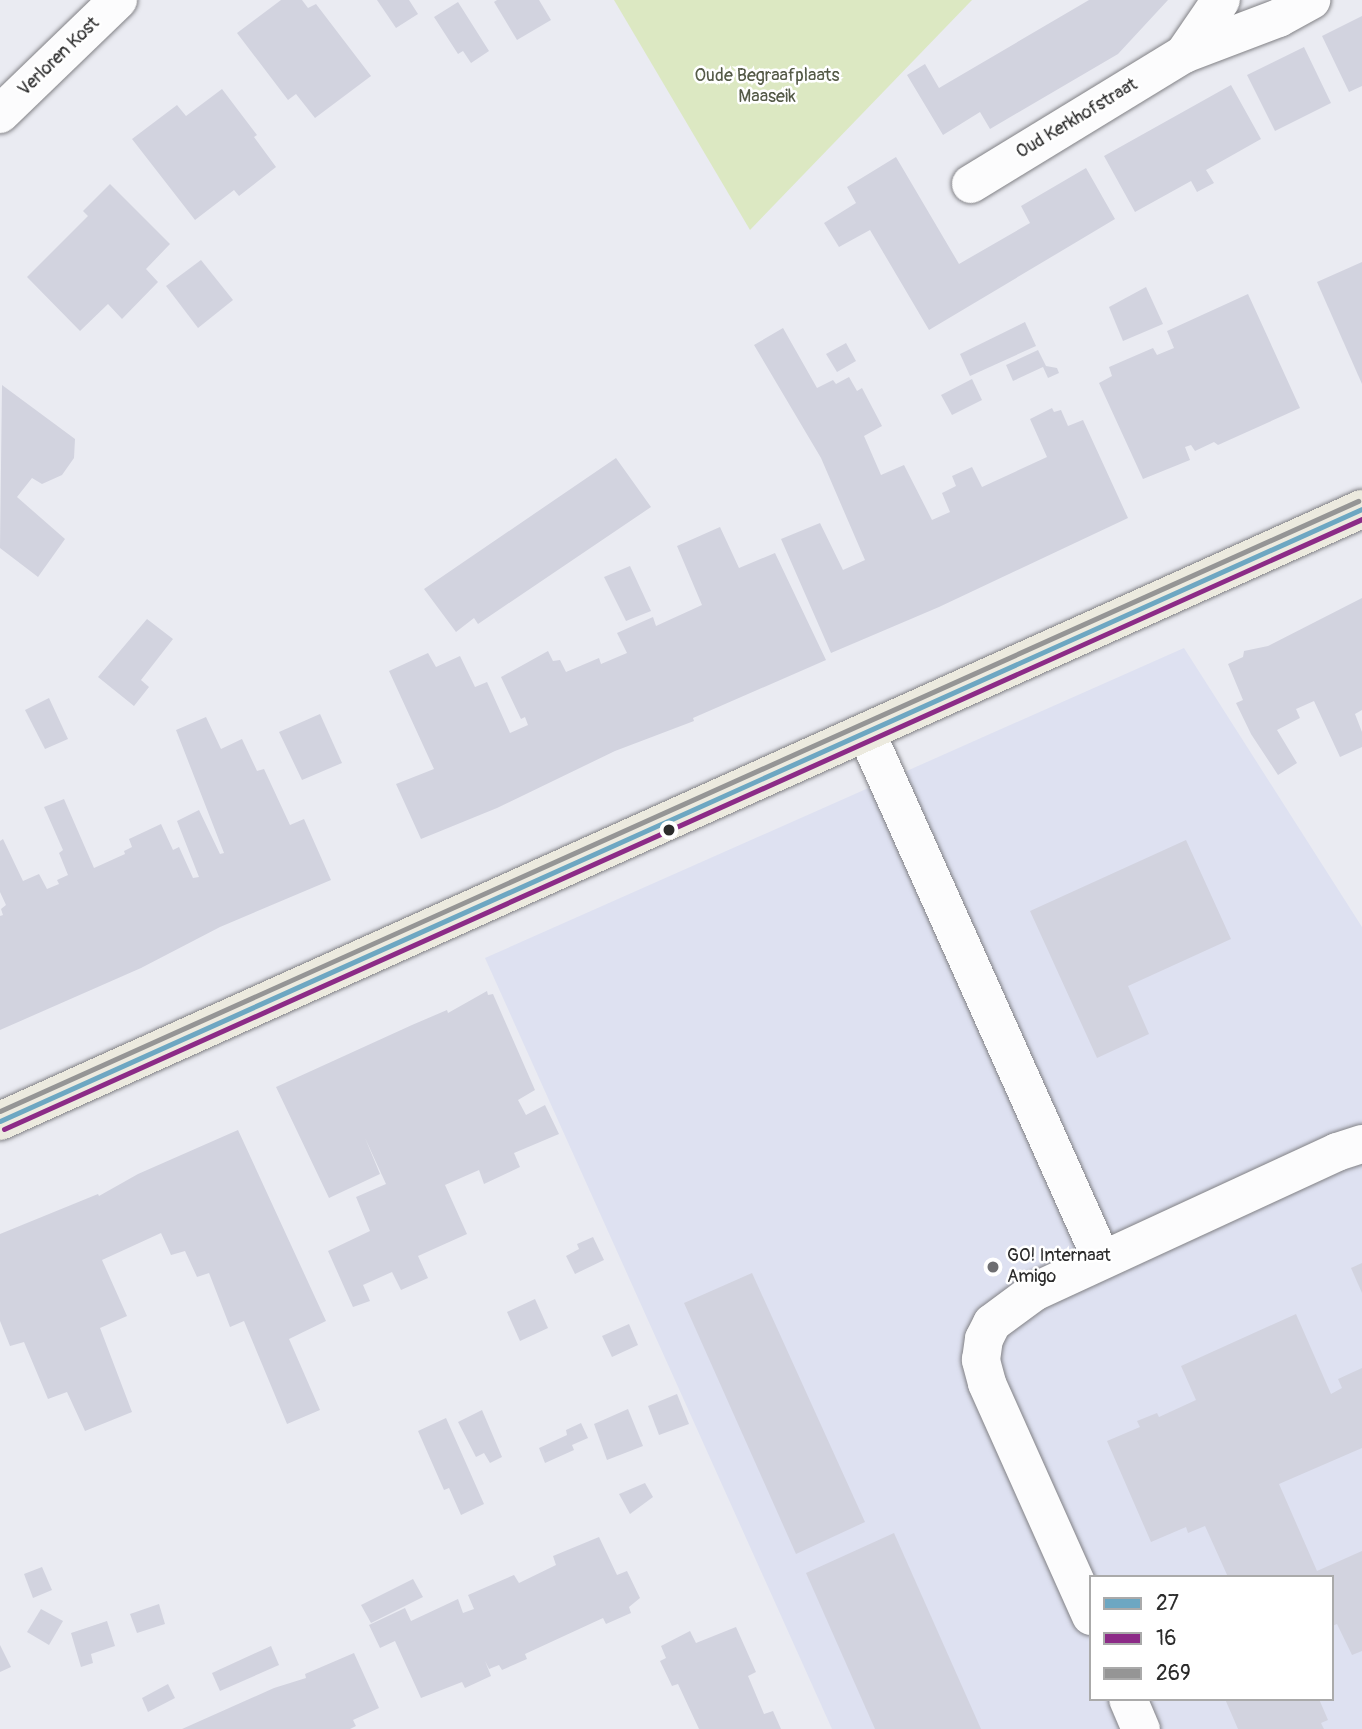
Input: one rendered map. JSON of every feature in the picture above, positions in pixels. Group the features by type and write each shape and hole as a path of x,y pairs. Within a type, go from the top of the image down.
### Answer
{"main road":[{"path":"0,1121 1362,509"}],"street":[{"name":"Verloren Kost","path":"0,114 118,0"},
{"name":"Oud Kerkhofstraat","path":"1184,54 1222,0"},
{"name":"Oud Kerkhofstraat","path":"971,184 1184,54 1279,18 1311,0"},
{"path":"866,732 1102,1260"},
{"path":"1089,1612 987,1383 981,1360 984,1339 992,1322 1034,1292 1336,1152 1362,1144"},
{"path":"1129,1701 1141,1729"}],"shaded area":[{"name":"GO! Internaat Amigo","path":"1184,648 1362,927 1362,1729 832,1729 485,958"}],"green space":[{"name":"Oude Begraafplaats Maaseik","path":"614,0 972,0 750,230"}],"building":[{"path":"281,0 302,0 308,8 316,4 371,76 315,118 296,94 288,100 237,33"},
{"path":"377,0 409,0 418,14 396,28"},
{"path":"539,0 551,20 517,40 494,2"},
{"path":"1089,0 1168,0 1118,54 990,129 980,112 943,135 907,75 925,64 939,88"},
{"path":"458,2 489,51 471,63 463,51 458,54 434,17"},
{"path":"1362,16 1362,86 1349,92 1322,36"},
{"path":"1304,47 1331,103 1275,131 1247,75"},
{"path":"1231,85 1261,139 1206,170 1214,183 1197,192 1191,181 1135,212 1104,156"},
{"path":"222,89 257,135 254,137 276,167 239,196 234,190 195,220 132,139 177,105 186,116"},
{"path":"896,157 959,264 1030,223 1021,206 1086,168 1115,219 929,330 870,230 839,247 824,223 856,203 847,187"},
{"path":"110,184 170,244 146,269 158,282 122,319 108,304 80,331 27,277 88,216 83,211"},
{"path":"201,260 233,300 198,328 166,286"},
{"path":"1362,262 1362,384 1317,282"},
{"path":"1146,287 1163,324 1123,341 1109,307"},
{"path":"1248,294 1300,408 1218,445 1214,442 1195,451 1191,445 1185,447 1190,460 1143,479 1099,383 1112,376 1109,367 1153,348 1157,355 1174,348 1167,331"},
{"path":"1025,322 1036,346 970,376 960,354"},
{"path":"783,328 817,388 833,380 836,384 849,377 857,391 862,388 882,426 864,436 881,475 904,465 932,520 950,512 942,493 956,486 952,476 972,467 982,487 1047,457 1030,419 1052,408 1054,412 1061,410 1068,426 1083,420 1128,518 939,607 831,653 781,539 820,523 843,570 865,560 821,458 754,345"},
{"path":"846,343 856,361 837,372 826,354"},
{"path":"1038,350 1046,366 1057,368 1059,373 1048,378 1043,367 1013,381 1006,365"},
{"path":"972,379 982,400 952,415 941,395"},
{"path":"2,385 75,439 74,458 62,475 42,484 32,478 17,497 65,539 38,577 0,548"},
{"path":"616,458 651,507 478,624 474,618 456,632 424,589"},
{"path":"720,527 739,568 775,553 826,660 693,718 694,721 615,751 497,808 421,839 396,784 434,769 389,671 428,653 436,667 460,656 475,687 487,682 510,733 528,725 525,717 521,719 501,677 548,651 553,661 560,660 566,672 599,658 601,664 627,653 617,633 653,617 656,626 702,605 677,546"},
{"path":"630,566 651,611 626,621 604,577"},
{"path":"1362,598 1362,710 1355,714 1362,732 1362,747 1340,757 1314,701 1296,709 1300,718 1277,730 1297,763 1278,775 1251,734 1236,703 1243,700 1228,664 1243,657 1244,651 1268,646"},
{"path":"147,619 173,639 141,680 149,687 134,706 98,677"},
{"path":"49,698 68,739 45,749 25,710"},
{"path":"320,714 342,763 302,780 279,732"},
{"path":"206,717 221,749 242,739 257,771 264,769 290,825 304,819 331,880 220,927 141,968 0,1030 0,916 3,915 1,909 6,905 0,892 0,841 3,839 23,881 39,874 47,889 59,884 57,880 68,875 59,853 63,850 44,807 64,799 94,868 125,854 124,851 132,847 129,839 161,824 173,850 179,847 193,878 199,877 177,821 199,810 220,854 224,853 176,730"},
{"path":"1186,840 1231,939 1128,986 1149,1034 1097,1058 1030,911"},
{"path":"487,991 488,995 493,994 535,1090 518,1100 526,1115 545,1105 559,1134 514,1153 520,1167 484,1184 479,1170 445,1185 467,1234 418,1256 428,1278 401,1290 392,1272 363,1285 370,1301 353,1307 328,1251 370,1231 356,1197 386,1184 365,1138 380,1174 329,1198 276,1087 412,1025 447,1010 448,1013"},
{"path":"238,1130 326,1321 289,1339 320,1410 287,1424 244,1321 230,1327 209,1273 197,1277 185,1251 171,1255 161,1233 102,1260 127,1316 100,1328 132,1412 85,1431 67,1392 48,1399 24,1342 10,1346 0,1321 0,1234 98,1194 99,1196 138,1174"},
{"path":"593,1237 604,1260 575,1274 566,1256 579,1249 577,1244"},
{"path":"1362,1263 1362,1293 1351,1268"},
{"path":"752,1273 865,1522 796,1554 684,1303"},
{"path":"535,1299 548,1328 520,1341 507,1312"},
{"path":"1296,1314 1331,1394 1342,1388 1338,1379 1362,1368 1362,1448 1279,1484 1317,1571 1362,1551 1362,1651 1352,1655 1337,1624 1334,1625 1334,1575 1227,1575 1205,1526 1188,1533 1186,1527 1151,1542 1107,1441 1140,1427 1137,1421 1157,1413 1159,1417 1196,1400 1181,1366"},
{"path":"629,1324 638,1345 612,1357 602,1336"},
{"path":"677,1394 689,1424 659,1435 648,1406"},
{"path":"628,1409 643,1446 607,1460 594,1424"},
{"path":"482,1410 502,1457 490,1463 484,1453 476,1457 458,1422"},
{"path":"446,1418 484,1504 461,1515 449,1488 444,1490 418,1431"},
{"path":"581,1423 588,1438 572,1445 574,1450 545,1463 539,1448 567,1435 566,1430"},
{"path":"645,1483 653,1497 630,1514 619,1494"},
{"path":"894,1533 981,1729 875,1729 806,1573"},
{"path":"599,1537 617,1575 627,1571 640,1598 629,1607 631,1613 606,1624 603,1618 525,1654 527,1659 502,1670 499,1665 489,1669 485,1661 491,1676 465,1688 462,1682 421,1698 395,1641 380,1648 369,1625 405,1608 411,1621 458,1599 463,1613 474,1609 468,1595 514,1575 519,1583 556,1565 553,1556"},
{"path":"42,1567 52,1590 33,1598 24,1574"},
{"path":"413,1579 423,1597 371,1623 361,1605"},
{"path":"159,1604 165,1624 137,1633 130,1614"},
{"path":"41,1609 63,1621 49,1645 27,1632"},
{"path":"107,1621 115,1646 91,1654 93,1663 81,1667 71,1633"},
{"path":"736,1627 756,1672 748,1676 764,1714 773,1711 781,1729 699,1729 678,1684 672,1686 660,1661 666,1658 661,1646 690,1631 696,1643"},
{"path":"0,1645 11,1667 0,1672"},
{"path":"271,1646 279,1665 220,1691 212,1673"},
{"path":"354,1653 379,1708 353,1720 356,1726 350,1729 182,1729 274,1688 306,1678 305,1674"},
{"path":"168,1684 175,1698 148,1712 142,1698"},
{"path":"1226,1701 1320,1701 1328,1720 1321,1723 1324,1729 1238,1729"}],"transit line":[{"name":"269","path":"0,1111 1358,501"},
{"name":"27","path":"0,1121 1362,509"},
{"name":"16","path":"4,1129 1362,519"}],"place":[{"name":"GO! Internaat Amigo","path":"993,1267"}]}
